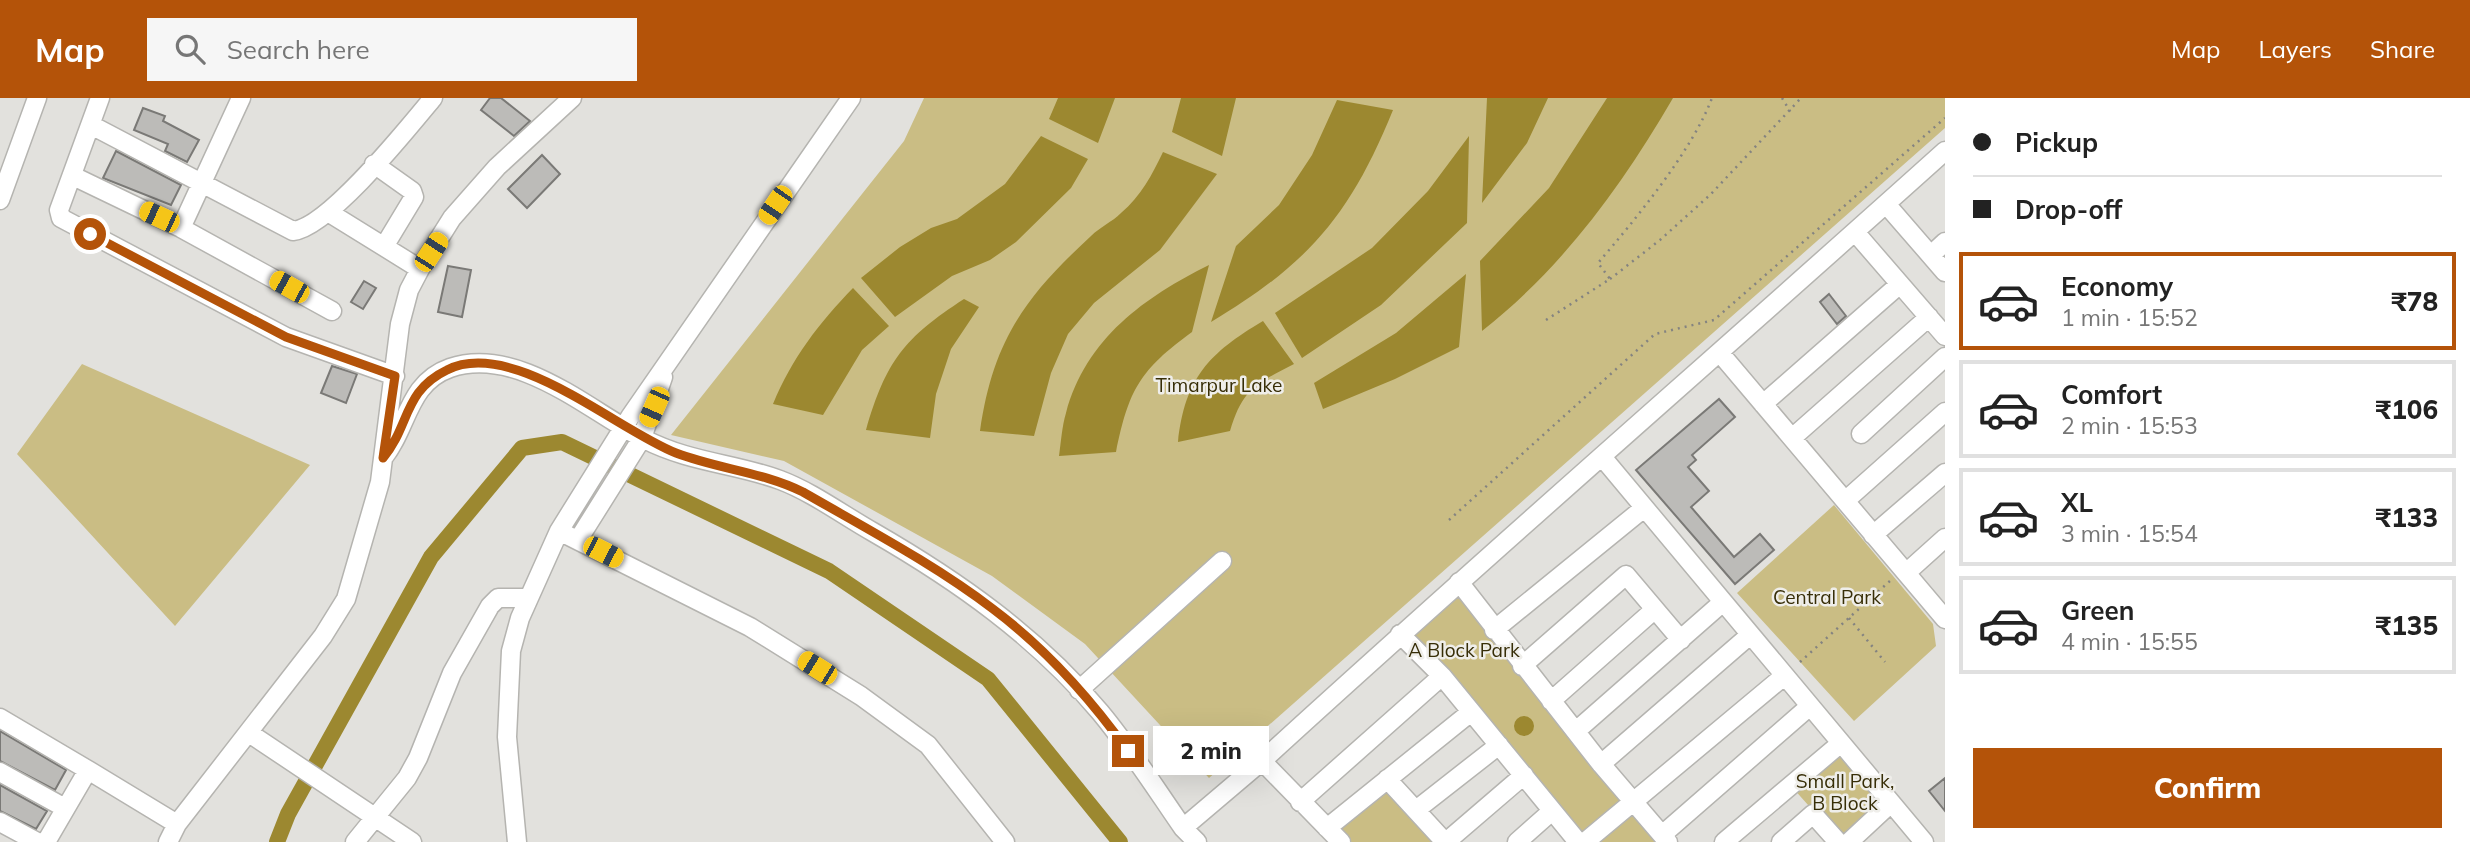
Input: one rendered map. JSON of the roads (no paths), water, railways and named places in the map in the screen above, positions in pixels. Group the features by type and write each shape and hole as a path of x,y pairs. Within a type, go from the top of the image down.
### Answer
{"street":[{"path":"0,200 37,98"},
{"path":"100,98 59,210 59,215 66,222 286,337 395,376"},
{"path":"181,228 241,98"},
{"path":"91,125 293,231 304,230 328,212 396,143 433,98"},
{"path":"168,842 177,824 323,636 346,598 376,497 395,376 400,324 409,290 420,269 452,218 497,167 572,98"},
{"path":"517,842 508,737 508,681 512,652 529,598 559,531 624,427 851,98"},
{"path":"1183,828 1262,761 1400,634 1603,458 1945,151"},
{"path":"374,164 412,191 414,197 385,245"},
{"path":"72,176 181,228 332,311"},
{"path":"1886,204 1945,272"},
{"path":"328,212 420,269"},
{"path":"1855,232 1945,336"},
{"path":"1931,255 1945,242"},
{"path":"1763,404 1900,284"},
{"path":"1792,438 1929,317"},
{"path":"1720,354 1845,500 1900,575 1941,608"},
{"path":"1861,434 1945,357"},
{"path":"383,458 390,450 417,391 449,368 471,364 496,366 534,377 580,399 624,427 639,443 698,461 780,480 986,603 1027,636 1100,713 1183,828 1197,842"},
{"path":"578,540 639,443 661,391 666,365"},
{"path":"1845,500 1945,412"},
{"path":"1603,458 1920,840"},
{"path":"1873,535 1945,473"},
{"path":"1494,630 1644,508"},
{"path":"559,531 750,627 861,696 928,745 1005,842"},
{"path":"1900,575 1945,538"},
{"path":"1079,690 1222,562"},
{"path":"1522,666 1626,575 1681,640"},
{"path":"1459,582 1522,666 1665,838 1810,706"},
{"path":"355,842 371,815 418,758 452,673 490,606 498,598 529,598"},
{"path":"1576,731 1723,602"},
{"path":"1551,701 1654,610"},
{"path":"1400,634 1442,676 1578,842"},
{"path":"1601,764 1751,635"},
{"path":"1300,802 1442,676"},
{"path":"1585,842 1784,676"},
{"path":"1326,828 1471,712"},
{"path":"0,718 177,824"},
{"path":"249,733 412,842"},
{"path":"1724,842 1841,743"},
{"path":"1416,810 1499,745"},
{"path":"1262,761 1341,842"},
{"path":"46,842 88,770"},
{"path":"0,772 65,808"},
{"path":"1387,779 1445,842 1524,775"},
{"path":"1849,842 1891,803"},
{"path":"1517,842 1552,811"},
{"path":"1781,842 1813,814 1838,842"},
{"path":"0,822 37,842"}],"waterway":[{"path":"277,842 288,814 431,557 522,448 562,442 829,571 988,679 1120,842"}],"park label":[{"name":"Timarpur Lake","path":"1219,385"},
{"name":"Central Park","path":"1827,597"},
{"name":"A Block Park","path":"1464,650"},
{"name":"Small Park, B Block","path":"1845,792"}]}
